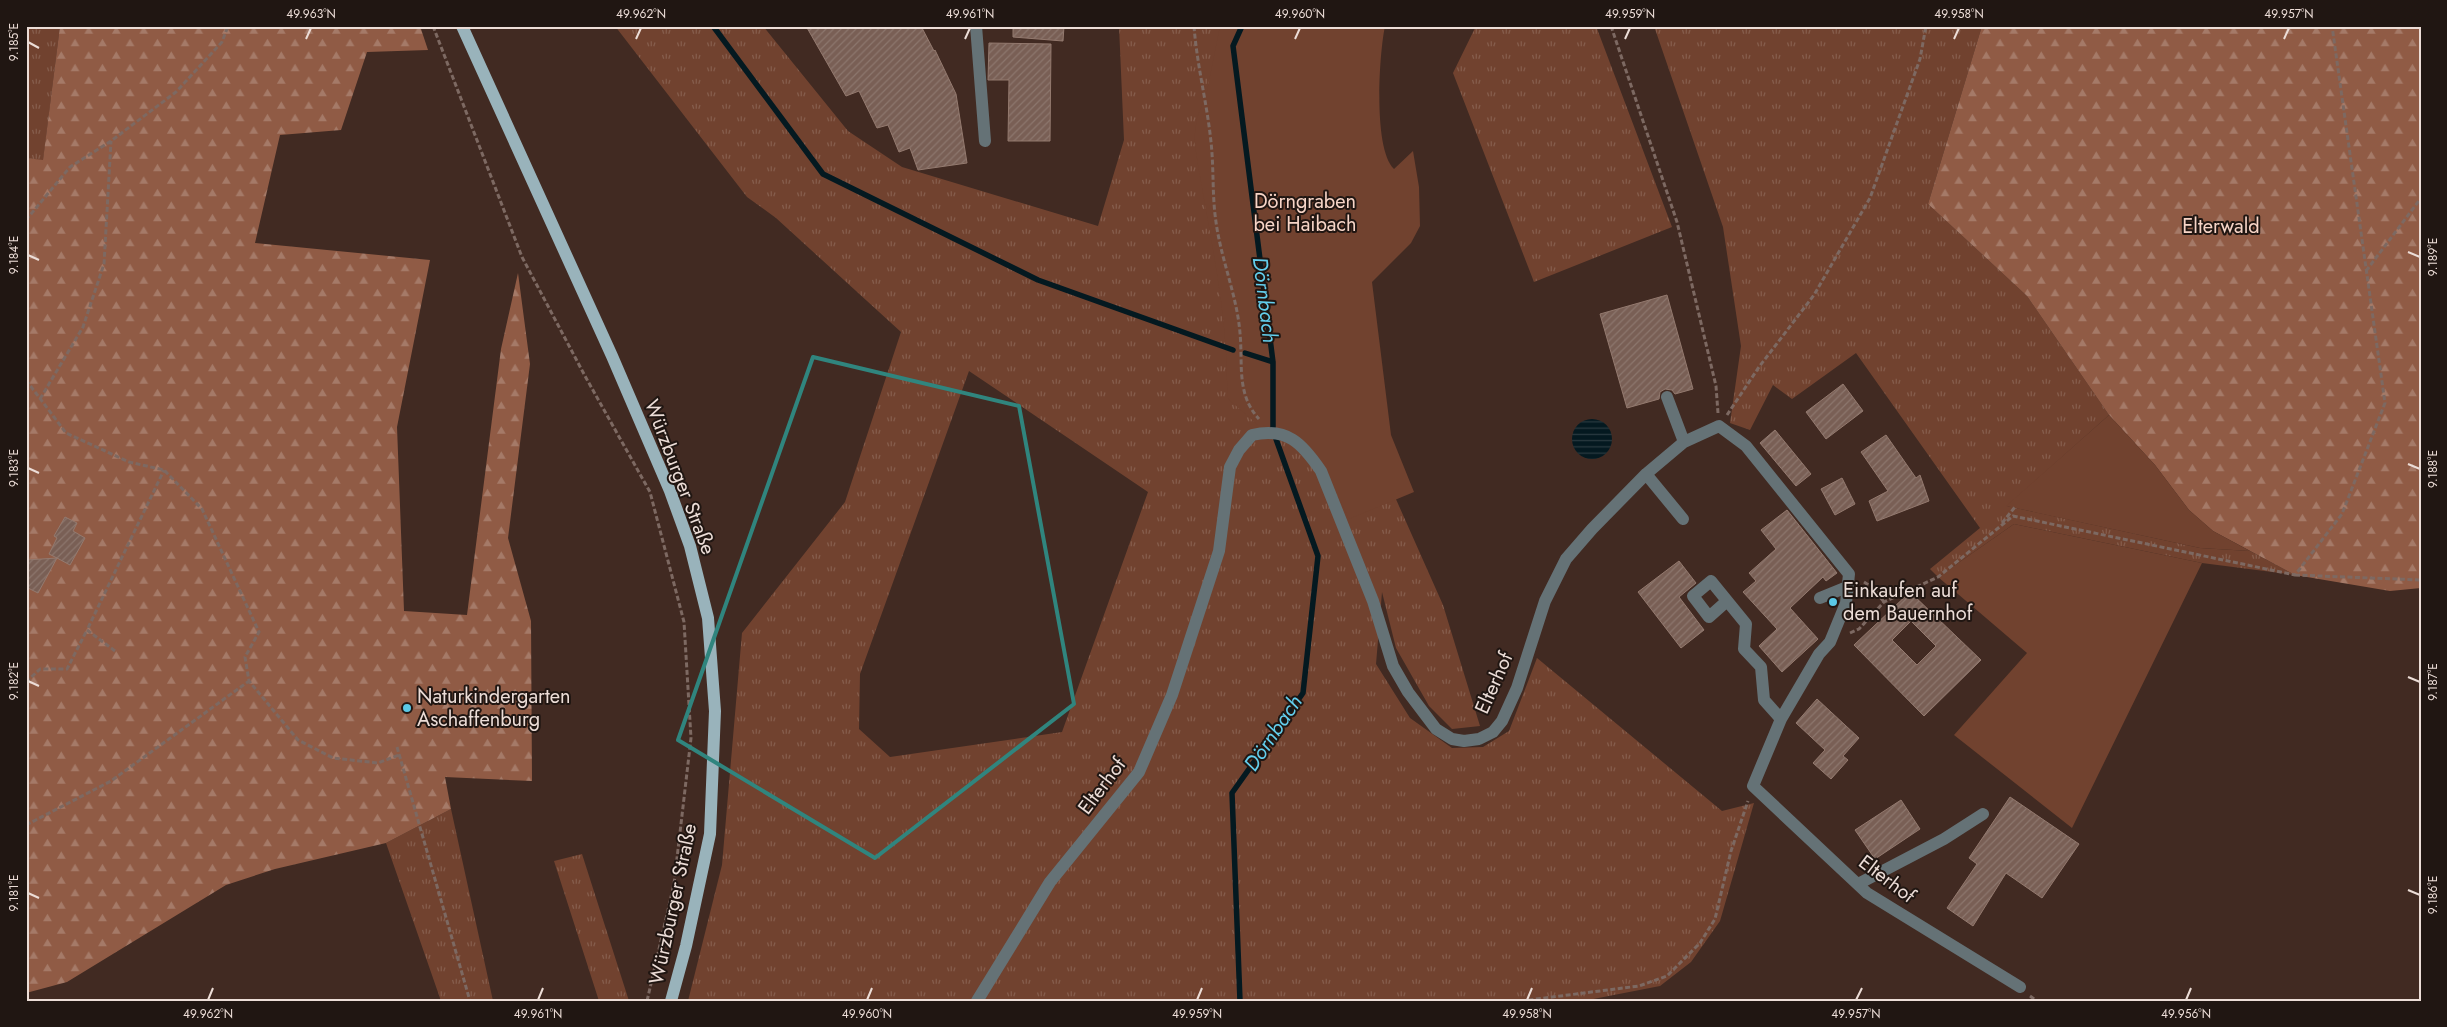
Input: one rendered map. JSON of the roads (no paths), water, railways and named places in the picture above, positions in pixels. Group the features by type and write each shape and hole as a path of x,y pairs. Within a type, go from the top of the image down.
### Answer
{"main road":[{"name":"Würzburger Straße","path":"462,26 612,356 670,491 690,546 708,618 716,711 710,834 686,946 671,1001"}],"lane":[{"path":"976,26 985,142"},
{"path":"1667,397 1684,442"},
{"name":"Elterhof","path":"978,1001 1050,882 1139,772 1172,695 1218,551 1230,467 1239,450 1252,435 1271,433 1295,439 1321,471 1373,601 1393,666 1408,692 1436,729 1452,739 1464,741 1479,739 1493,732 1502,721 1517,688 1545,601 1566,559 1592,529 1646,474 1684,442 1719,426 1746,446 1848,574 1847,587"},
{"path":"1646,474 1682,519"},
{"path":"1727,602 1746,624 1744,649 1761,667 1764,700 1782,719 1819,654 1830,642 1846,603 1847,587 1820,598"},
{"name":"Elterhof","path":"1782,719 1753,786 1858,884 1883,903 2020,988"},
{"path":"1858,884 1944,839 1982,814"}],"water":[{"path":"1596,419 1603,422 1609,428 1612,439 1611,447 1603,456 1596,459 1588,459 1581,456 1573,447 1572,435 1575,428 1584,420"}],"waterway":[{"path":"713,26 823,174 1038,280 1233,350"},
{"name":"Dörnbach","path":"1242,26 1233,46 1273,362 1273,427"},
{"path":"1245,353 1273,362"},
{"name":"Dörnbach","path":"1240,1001 1232,793 1303,693 1318,556 1276,439"}],"place":[{"name":"Einkaufen auf dem Bauernhof","path":"1833,602"},
{"name":"Naturkindergarten Aschaffenburg","path":"407,708"}],"park label":[{"name":"Dörngraben bei Haibach","path":"1305,212"},
{"name":"Elterwald","path":"2221,226"}]}
